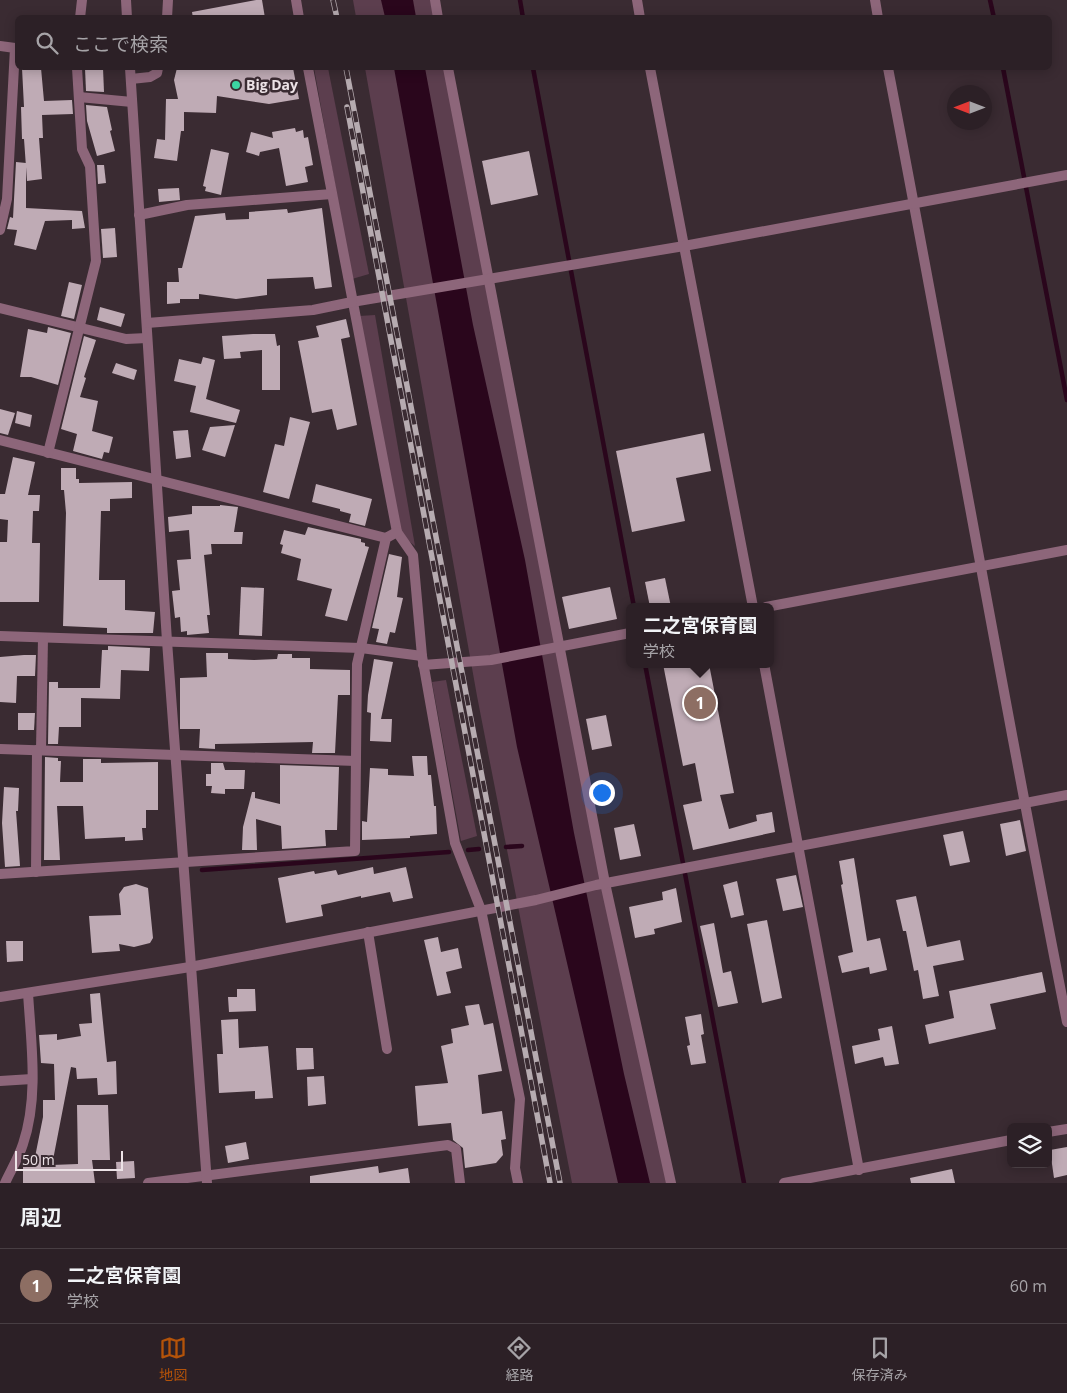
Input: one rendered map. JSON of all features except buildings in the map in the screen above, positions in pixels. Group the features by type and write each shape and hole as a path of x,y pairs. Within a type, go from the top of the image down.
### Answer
{"street":[{"path":"80,15 82,0"},
{"path":"126,0 128,15"},
{"path":"167,15 168,0"},
{"path":"296,0 298,15"},
{"path":"435,0 438,15"},
{"path":"637,0 640,15"},
{"path":"875,0 878,15"},
{"path":"0,46 15,48"},
{"path":"0,230 7,200 15,65"},
{"path":"48,453 96,261 90,166 82,149 77,70"},
{"path":"130,70 167,641 206,1180"},
{"path":"131,79 150,77 157,73 158,70"},
{"path":"308,70 397,532 413,555 422,660 455,843 481,910 520,1099 515,1168 518,1183"},
{"path":"448,70 485,278 601,884 671,1183"},
{"path":"650,70 752,603"},
{"path":"888,70 983,567 1024,803 1067,1022"},
{"path":"79,97 132,102"},
{"path":"147,324 313,310 485,278 684,246 1067,175"},
{"path":"139,215 187,205 332,194"},
{"path":"0,308 126,339 147,338"},
{"path":"0,440 386,538 397,532"},
{"path":"0,874 355,851 357,664 386,538"},
{"path":"774,606 1067,550"},
{"path":"0,636 361,648 422,660 491,660 626,633"},
{"path":"36,872 43,638"},
{"path":"765,668 859,1170"},
{"path":"0,749 356,761"},
{"path":"0,997 190,967 536,900 601,884 687,867 1067,795"},
{"path":"368,932 387,1049"},
{"path":"5,1183 23,1144 32,1079 28,993"},
{"path":"0,1081 32,1079"},
{"path":"1052,1131 1067,1129"},
{"path":"784,1183 1007,1141"},
{"path":"148,1183 206,1180 448,1145 456,1149 460,1183"}],"shaded area":[{"path":"353,0 435,0 438,15 356,15"},
{"path":"381,0 413,0 416,15 385,15"},
{"path":"314,70 328,70 369,274 352,279"},
{"path":"365,70 448,70 552,610 671,1183 572,1183 477,696"},
{"path":"394,70 425,70 473,325 525,560 574,833 624,1074 650,1183 618,1183 517,747"},
{"path":"375,315 415,546 397,532 359,316"},
{"path":"446,680 477,836 461,841 432,682"}],"waterway":[{"path":"520,0 522,15"},
{"path":"990,0 993,15"},
{"path":"533,70 633,603"},
{"path":"1003,70 1067,400"},
{"path":"646,668 744,1183"},
{"path":"506,847 522,846"},
{"path":"468,850 479,849"},
{"path":"202,870 449,852"}],"railway":[{"path":"333,0 336,15"},
{"path":"346,70 560,1183"},
{"path":"347,107 550,1183"}],"place":[{"name":"Big Day","path":"236,85"},
{"name":"二之宮保育園","path":"700,703"}]}
